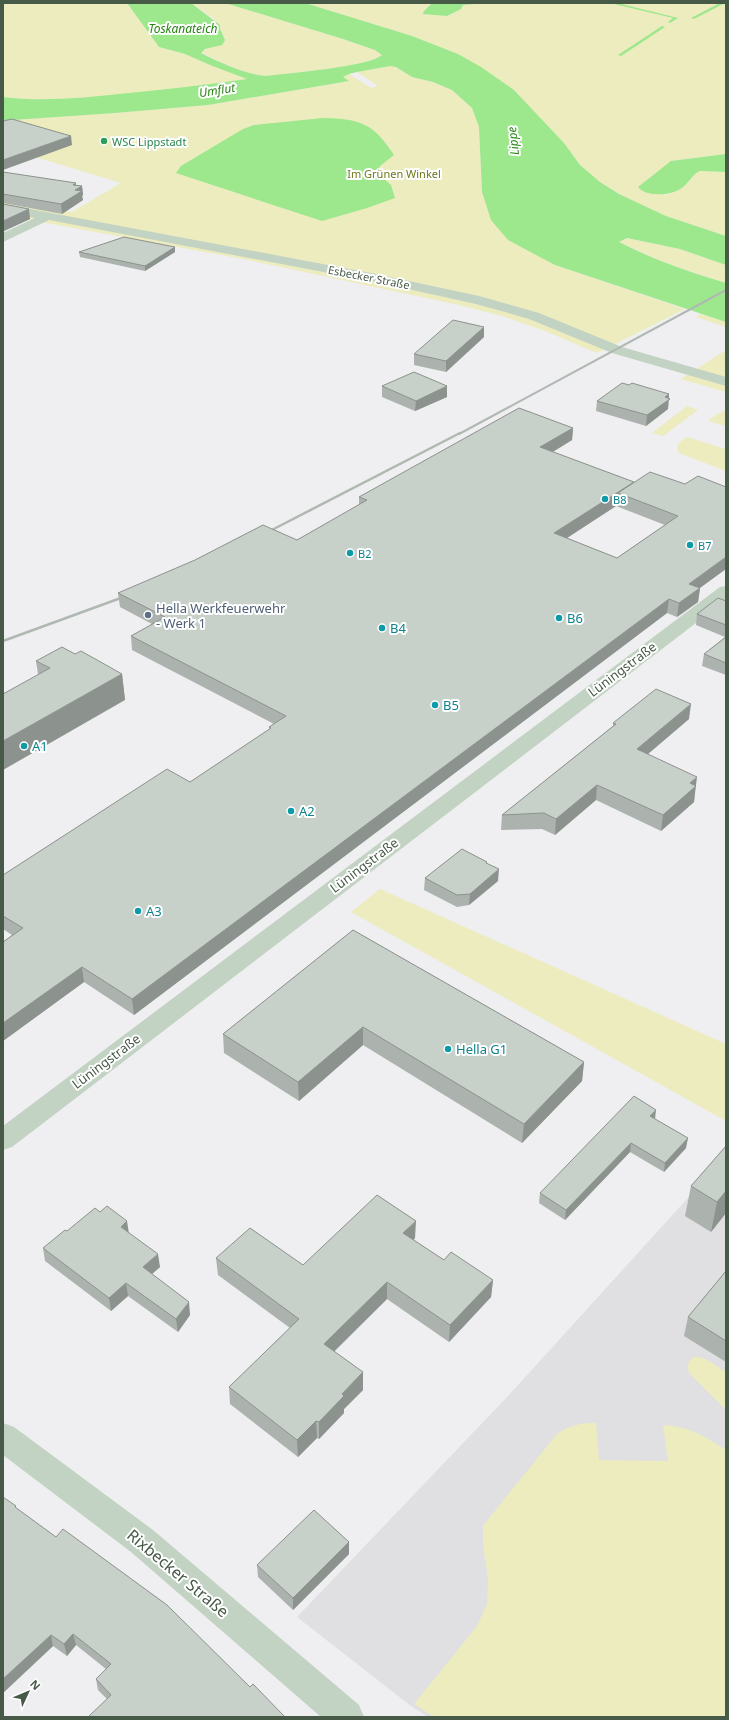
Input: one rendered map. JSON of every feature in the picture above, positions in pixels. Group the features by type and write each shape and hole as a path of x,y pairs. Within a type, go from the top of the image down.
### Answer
{"street":[{"name":"Esbecker Straße","path":"3,208 376,278 479,300 534,316 617,350 726,382"},
{"path":"3,238 48,216"},
{"name":"Lüningstraße","path":"3,1140 726,590"},
{"name":"Rixbecker Straße","path":"3,1437 142,1541 347,1717"}],"shaded area":[{"path":"726,1156 726,1717 428,1717 411,1706 297,1617 509,1395"}],"green space":[{"path":"3,3 127,3 159,47 185,54 248,79 118,95 60,99 3,97"},
{"path":"191,3 225,3 343,39 375,50 382,55 361,63 327,69 266,76 249,73 225,64 201,52 225,39 213,18"},
{"path":"305,3 432,3 424,11 447,16 461,9 463,5 471,4 726,3 726,154 671,161 664,195 674,192 686,184 695,174 700,171 726,172 726,236 666,216 619,194 600,182 580,165 564,143 514,90 458,54 412,36"},
{"name":"Im Grünen Winkel","path":"390,66 396,67 412,77 433,82 452,90 472,108 479,127 482,192 555,265 685,309 597,353 545,331 502,316 459,305 243,259 3,215 3,200 72,212 121,183 9,149 3,124 13,120 208,105 349,81 342,77 349,74 371,88 378,86 357,72"},
{"path":"627,238 680,249 726,265 726,283 672,265 619,242"},
{"path":"701,314 726,322 726,327 696,317"},
{"path":"726,350 726,392 681,379"},
{"path":"687,406 698,410 663,436 652,433"},
{"path":"726,410 726,426 708,421 717,414"},
{"path":"687,437 726,449 726,471 679,453 677,448 679,443"},
{"path":"380,889 726,1044 726,1121 351,912"},
{"path":"694,1357 703,1358 726,1372 726,1410 690,1374 687,1367 690,1360"},
{"path":"596,1423 599,1460 668,1461 663,1425 673,1426 697,1433 726,1450 726,1717 434,1717 414,1704 477,1626 487,1604 488,1579 483,1544 483,1526 557,1434 566,1428 575,1425"}],"water":[{"path":"127,3 191,3 220,25 220,29 225,40 222,45 205,49 201,53 233,68 258,75 266,76 345,66 361,63 382,55 375,50 343,39 225,3 305,3 412,36 458,54 481,67 514,90 564,143 580,165 600,182 619,194 666,216 726,236 726,265 680,249 627,238 619,242 672,265 726,283 726,322 555,265 508,240 491,220 482,192 479,127 472,108 452,90 433,82 412,77 396,67 390,66 357,72 343,77 349,81 208,105 13,120 3,124 3,97 32,99 76,98 247,79 185,54 159,47"},
{"path":"432,3 485,3 463,5 461,9 447,16 423,14"},
{"path":"323,118 357,122 372,129 379,136 394,155 380,166 377,173 391,185 395,198 322,221 176,173 181,166 243,129 254,125"},
{"path":"726,154 726,172 700,171 694,175 686,185 674,192 665,194 651,194 638,187 671,161"}],"building":[{"path":"12,119 71,136 3,160 3,121"},
{"path":"3,172 76,183 73,185 82,186 75,190 82,191 61,204 3,194"},
{"path":"3,204 29,209 3,221"},
{"path":"124,237 175,247 145,266 79,252"},
{"path":"453,320 484,327 446,361 414,354"},
{"path":"414,372 447,386 416,401 382,386"},
{"path":"622,383 629,385 632,383 669,394 665,397 670,399 647,415 597,401"},
{"path":"519,408 573,428 540,447 634,482 554,533 617,558 678,516 618,493 650,472 685,484 698,476 726,487 726,557 689,584 700,588 679,603 669,599 132,999 82,967 3,1023 3,942 23,928 3,916 3,875 167,769 190,782 271,728 269,727 286,716 131,636 165,617 118,593 195,560 263,525 297,540 367,500 359,497"},
{"path":"718,598 726,601 726,625 697,614"},
{"path":"726,637 726,663 704,654"},
{"path":"62,647 75,654 81,651 122,674 3,741 3,694 50,668 36,661"},
{"path":"656,689 691,704 637,749 697,777 690,783 696,786 663,815 597,785 556,819 544,813 502,815 616,724 613,723"},
{"path":"462,849 499,869 470,894 457,895 425,878"},
{"name":"Hella G1","path":"353,930 584,1062 524,1124 363,1027 298,1082 223,1034"},
{"path":"634,1096 656,1110 650,1116 688,1138 665,1163 631,1143 566,1210 540,1193"},
{"path":"726,1146 726,1191 717,1202 691,1186"},
{"path":"377,1195 416,1221 403,1233 444,1260 451,1252 493,1280 450,1325 387,1282 324,1344 363,1372 342,1394 344,1396 319,1422 316,1421 297,1440 229,1387 299,1319 216,1258 250,1228 303,1265"},
{"path":"107,1206 127,1221 121,1227 158,1254 143,1267 189,1302 176,1319 126,1283 109,1298 43,1248 95,1208 100,1212"},
{"path":"726,1271 726,1341 688,1317"},
{"path":"3,1497 56,1537 63,1529 167,1605 250,1687 253,1684 285,1717 88,1717 111,1695 96,1679 111,1664 73,1634 64,1644 51,1635 3,1679"},
{"path":"314,1510 349,1542 293,1598 257,1565"}],"waterway":[{"path":"612,3 676,18 670,22"},
{"path":"693,18 723,3"},
{"path":"620,55 663,27"}],"railway":[{"path":"459,434 726,290"},
{"path":"264,534 460,433"},
{"path":"3,641 129,595"}],"place":[{"name":"WSC Lippstadt","path":"104,141"},
{"name":"B8","path":"605,499"},
{"name":"B7","path":"690,545"},
{"name":"B2","path":"350,553"},
{"name":"Hella Werkfeuerwehr - Werk 1","path":"148,615"},
{"name":"B6","path":"559,618"},
{"name":"B4","path":"382,628"},
{"name":"B5","path":"435,705"},
{"name":"A1","path":"24,746"},
{"name":"A2","path":"291,811"},
{"name":"A3","path":"138,911"},
{"name":"Hella G1","path":"448,1049"}],"water label":[{"name":"Toskanateich","path":"183,28"},
{"name":"Umflut","path":"217,90"},
{"name":"Lippe","path":"513,141"}]}
